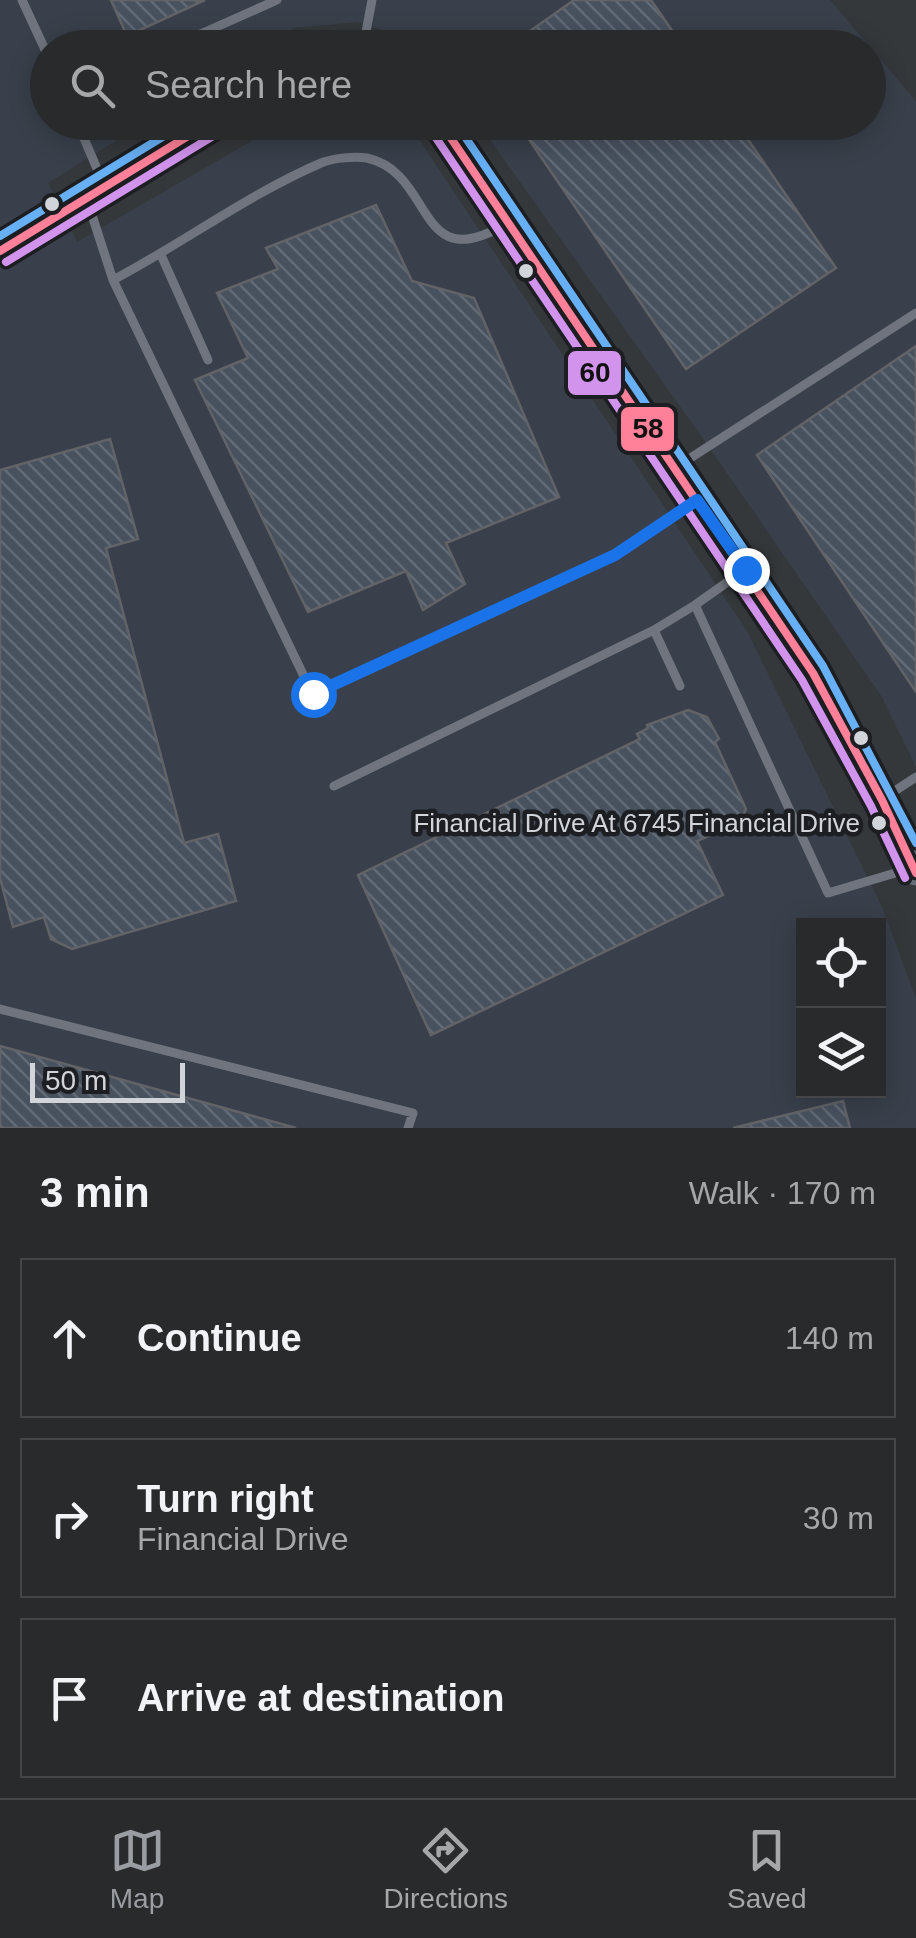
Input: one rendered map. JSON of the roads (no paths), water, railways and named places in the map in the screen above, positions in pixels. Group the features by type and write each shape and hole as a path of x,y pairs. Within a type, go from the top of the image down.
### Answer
{"street":[{"path":"0,251 183,140"},
{"path":"452,140 813,673 915,869"}],"lane":[{"path":"22,0 36,30"},
{"path":"210,30 278,0"},
{"path":"366,30 372,0"},
{"path":"82,140 113,280 313,694 615,555 697,500"},
{"path":"113,280 325,161 366,158 398,173 444,236 457,242 485,236 507,223"},
{"path":"161,255 208,360"},
{"path":"674,468 916,314"},
{"path":"334,786 654,630 746,570"},
{"path":"695,605 828,893 915,869"},
{"path":"654,630 680,686"},
{"path":"882,800 916,776"},
{"path":"0,1009 413,1113 408,1128"}],"place":[{"name":"Financial Drive At 6745 Financial Drive","path":"879,823"}]}
